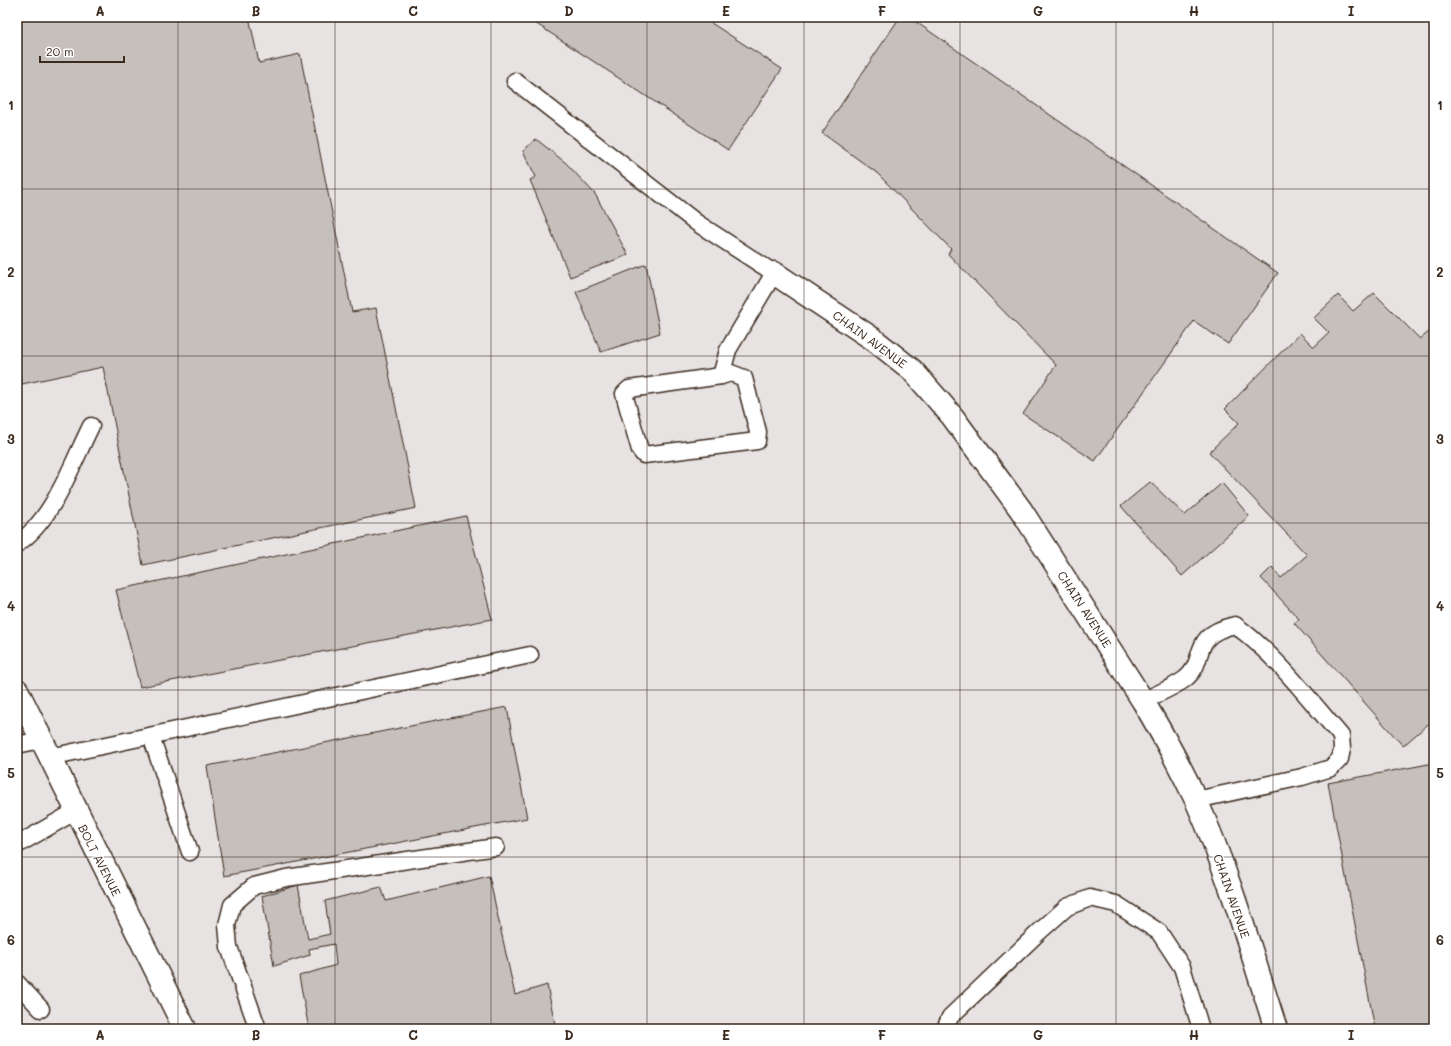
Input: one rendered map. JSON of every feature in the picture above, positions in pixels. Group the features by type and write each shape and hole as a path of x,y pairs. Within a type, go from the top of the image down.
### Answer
{"street":[{"name":"CHAIN AVENUE","path":"774,273 873,339 912,370 952,416 1022,510 1143,701 1159,728 1196,800 1225,874 1276,1029"},
{"name":"BOLT AVENUE","path":"17,690 185,1029"}],"lane":[{"path":"515,81 697,222 774,273 728,350 721,376"},
{"path":"731,373 744,378 758,432 757,441 644,455 640,450 624,394 629,389 721,376 731,373"},
{"path":"17,544 25,538 52,505 91,426"},
{"path":"1143,701 1185,678 1195,665 1205,640 1219,629 1235,625 1248,634 1287,674 1341,736 1342,749 1340,759 1331,768 1302,777 1196,800"},
{"path":"17,745 46,748 150,736 530,655"},
{"path":"150,736 190,852"},
{"path":"17,845 76,811"},
{"path":"258,1029 229,947 226,925 232,905 254,886 286,878 496,847"},
{"path":"945,1029 950,1017 1039,932 1067,907 1090,898 1116,904 1159,932 1182,967 1202,1029"},
{"path":"17,983 41,1009"}],"shaded area":[{"path":"17,17 1434,17 1434,1029 17,1029"}],"building":[{"path":"17,17 249,17 259,63 300,54 352,312 376,308 416,508 143,565 103,367 22,384 17,360"},
{"path":"526,17 702,17 782,69 728,150"},
{"path":"900,17 909,17 1278,273 1228,344 1194,321 1095,461 1023,414 1056,365 948,254 951,249 877,173 822,133"},
{"path":"536,139 566,163 595,194 628,255 570,277 530,180 536,177 523,151"},
{"path":"646,264 660,333 601,352 576,292"},
{"path":"1374,293 1420,339 1434,328 1434,719 1403,746 1294,623 1299,619 1261,578 1272,567 1281,578 1307,555 1209,452 1239,423 1225,409 1300,333 1314,347 1329,333 1314,318 1338,295 1353,311"},
{"path":"1150,482 1185,515 1222,483 1249,516 1182,576 1121,506"},
{"path":"466,516 492,619 140,687 116,590"},
{"path":"507,707 527,818 224,876 207,766"},
{"path":"1434,763 1434,1029 1375,1029 1328,783"},
{"path":"489,876 515,995 547,985 556,1029 309,1029 299,976 336,965 334,944 309,949 310,955 274,966 262,896 298,885 308,939 330,934 325,901 381,887 386,901"}]}
